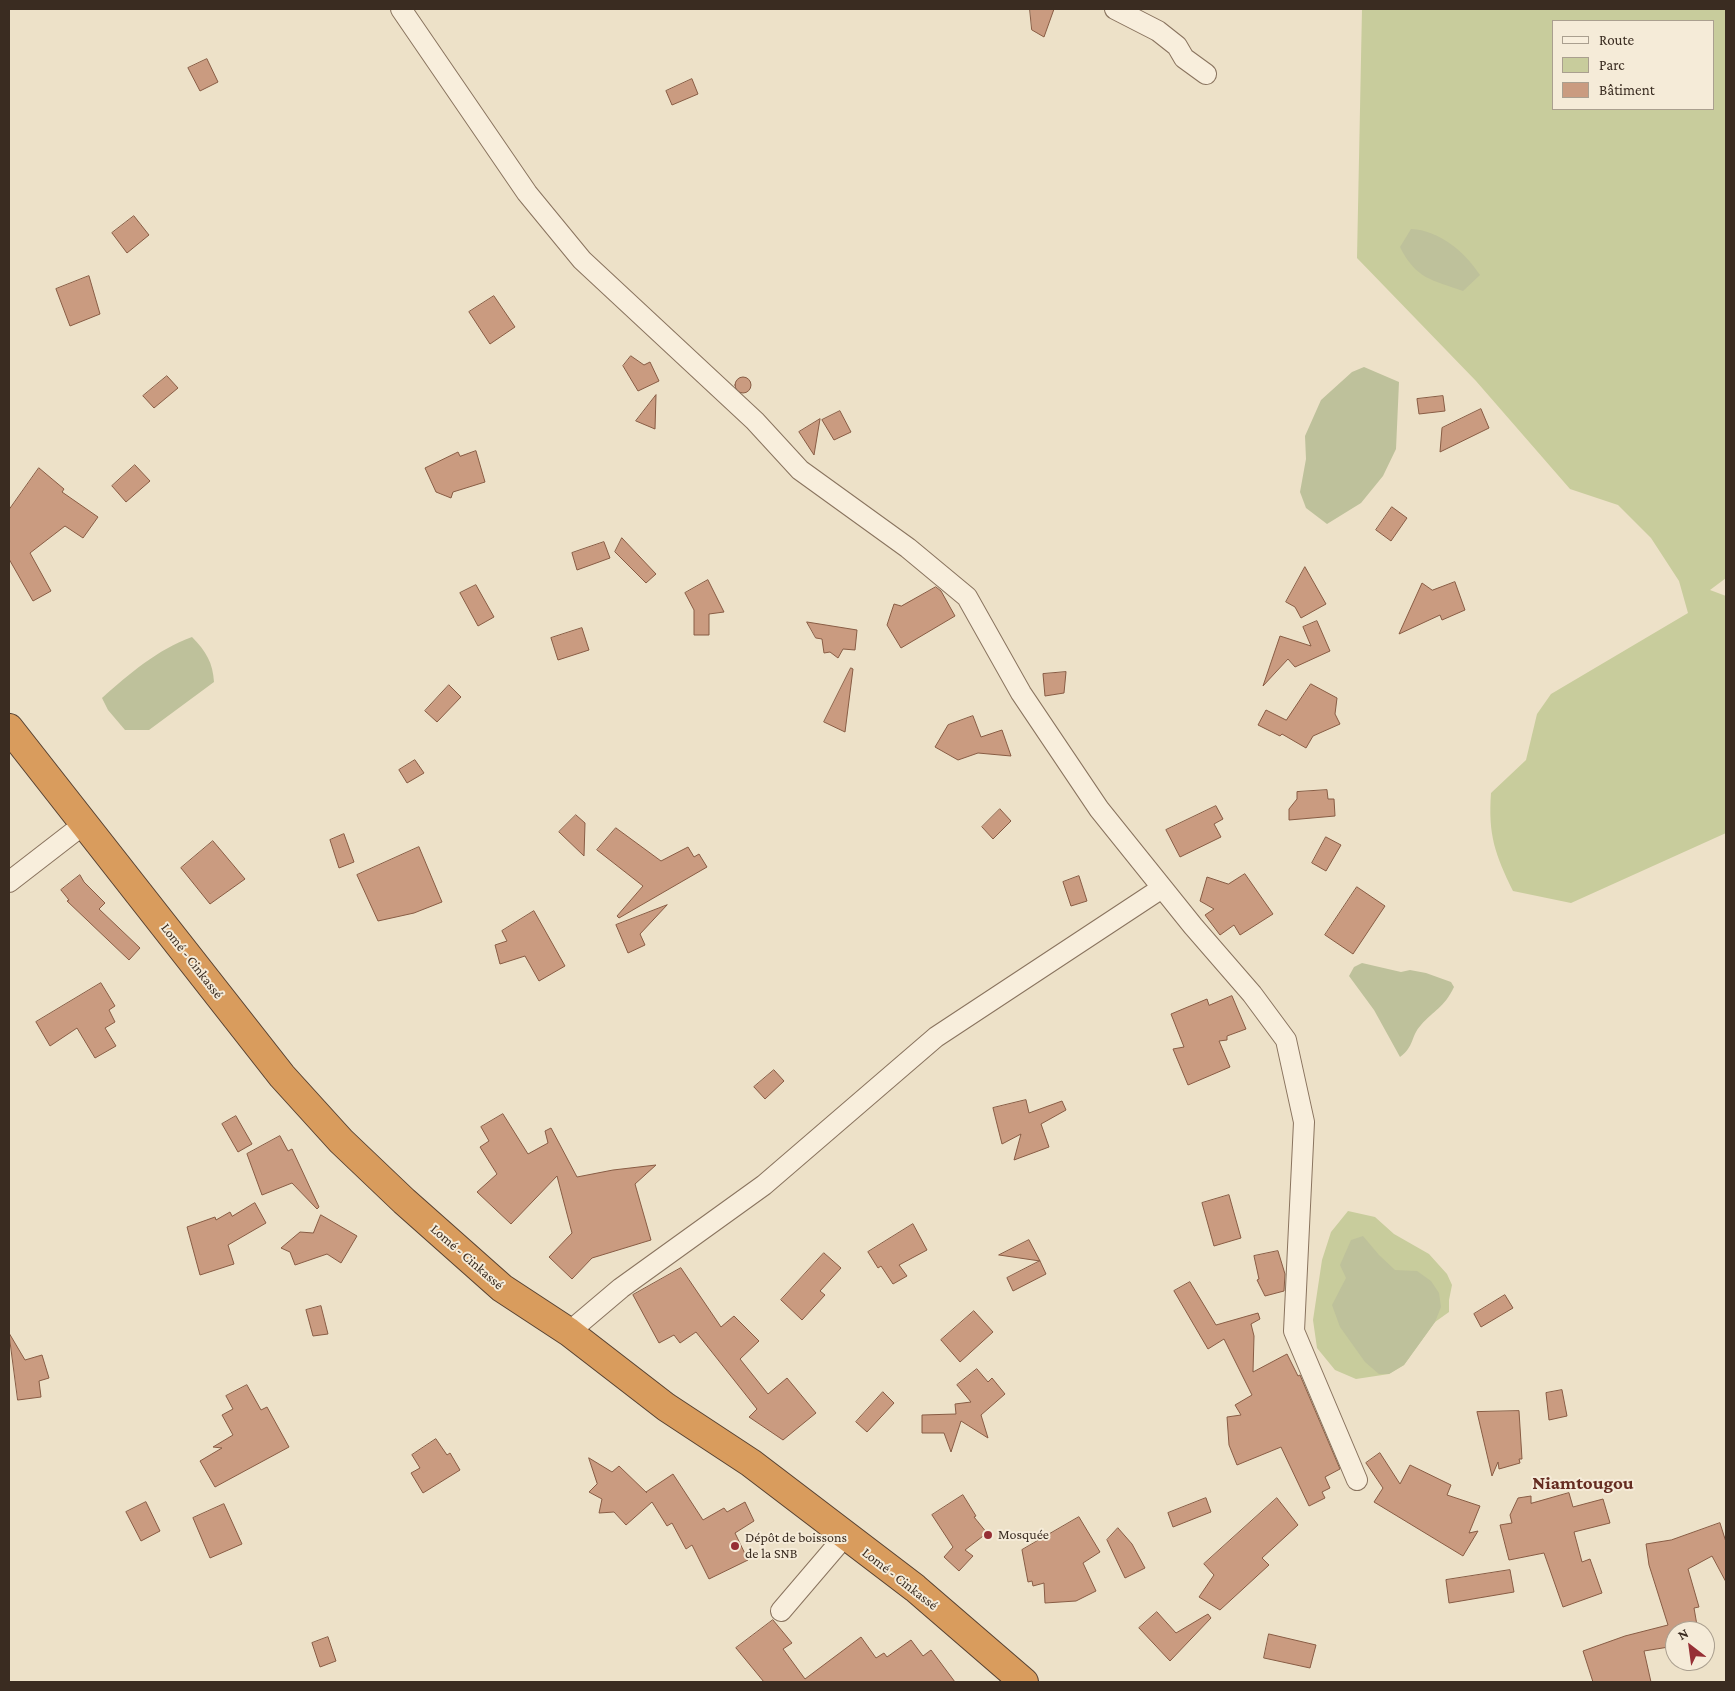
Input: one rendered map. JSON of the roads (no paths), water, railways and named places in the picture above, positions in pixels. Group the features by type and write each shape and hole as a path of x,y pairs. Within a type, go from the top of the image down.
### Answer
{"highway":[{"name":"Lomé - Cinkassé","path":"9,728 282,1076 341,1141 404,1202 502,1288 568,1332 666,1407 752,1464 915,1588 1024,1682"}],"street":[{"path":"401,9 527,193 582,260 755,422 800,470 908,548 967,598 1009,672 1047,733 1099,809 1162,888 1252,994 1286,1040 1304,1122 1294,1331 1357,1480"},
{"path":"1115,9 1158,31 1176,46 1184,58 1206,74"},
{"path":"9,882 84,824"},
{"path":"568,1332 621,1288 764,1185 936,1037 1162,888"},
{"path":"781,1611 845,1536"}],"place":[{"name":"Mosquée","path":"988,1535"},
{"name":"Dépôt de boissons de la SNB","path":"735,1546"}],"district":[{"name":"Niamtougou","path":"1583,1483"}]}
